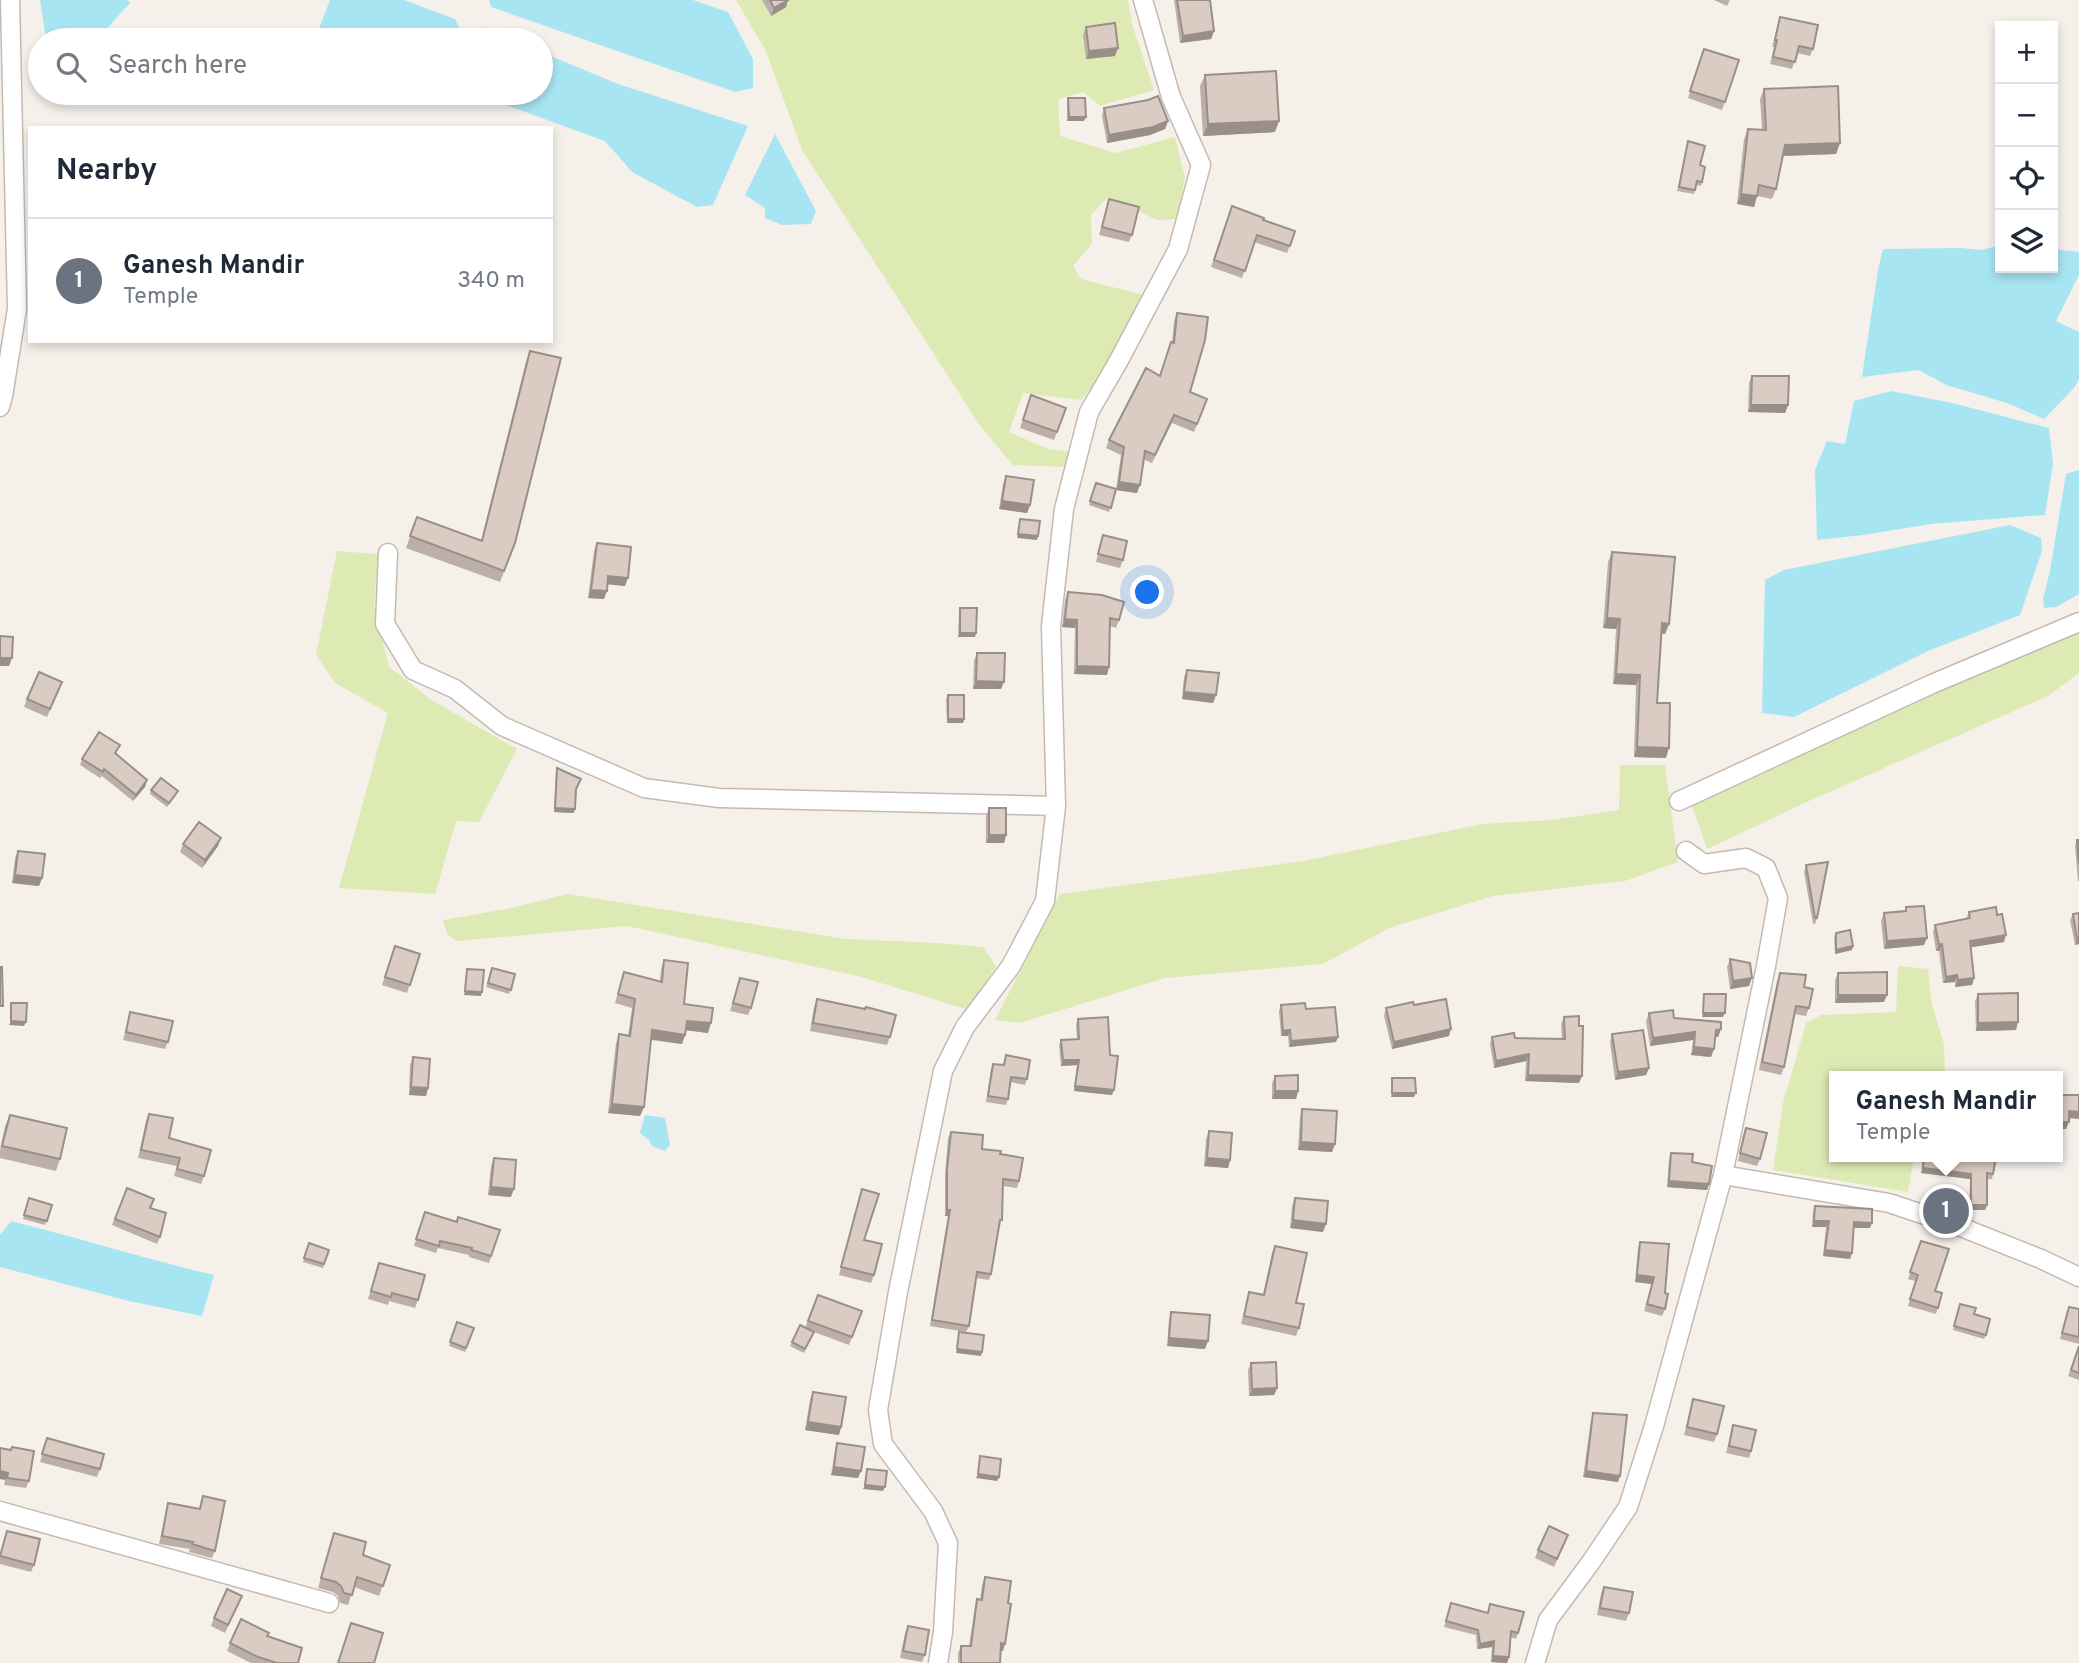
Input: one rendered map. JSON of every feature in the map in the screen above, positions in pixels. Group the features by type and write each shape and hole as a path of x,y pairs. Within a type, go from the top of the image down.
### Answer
{"street":[{"path":"0,407 17,309 10,0"},
{"path":"938,1663 943,1632 948,1543 933,1510 883,1444 878,1410 898,1292 943,1071 965,1027 1012,966 1045,901 1056,806 1051,626 1064,509 1088,412 1178,249 1201,165 1171,97 1143,0"},
{"path":"388,552 385,624 413,670 455,689 502,726 644,788 719,798 1056,806"},
{"path":"1679,802 1932,684 2079,622"},
{"path":"1535,1663 1548,1620 1628,1507 1654,1426 1723,1175 1766,966 1778,898 1766,868 1746,858 1704,864 1686,851"},
{"path":"1723,1175 1889,1203 1961,1227 2079,1277"},
{"path":"0,1511 329,1603"}],"green space":[{"path":"736,0 1128,0 1132,24 1154,90 1100,106 1083,92 1058,99 1060,136 1115,153 1175,137 1185,177 1177,219 1157,220 1108,197 1091,215 1092,244 1073,266 1081,279 1144,295 1103,374 1081,400 1023,393 1009,432 1049,449 1070,452 1066,467 1013,465 981,427 802,150 766,51"},
{"path":"337,551 378,554 374,606 389,667 433,701 517,749 479,822 456,821 435,894 339,888 388,713 335,683 316,655"},
{"path":"2079,628 2079,673 2048,696 1707,849 1692,806"},
{"path":"1620,765 1665,765 1678,862 1625,881 1493,896 1389,928 1323,964 1165,978 1020,1023 995,1020 1060,894 1303,861 1482,824 1552,820 1619,810"},
{"path":"568,894 846,939 983,947 996,966 969,1010 858,976 627,926 457,941 447,934 443,920 507,909"},
{"path":"1898,966 1928,969 1932,1005 1944,1044 1945,1071 1829,1071 1829,1162 1913,1162 1908,1192 1773,1170 1783,1103 1806,1023 1821,1015 1896,1012"}],"water":[{"path":"40,0 128,0 130,3 107,28 44,28"},
{"path":"330,0 404,0 455,19 459,28 320,28"},
{"path":"489,0 693,0 728,12 753,59 753,88 735,92 491,7"},
{"path":"553,57 618,84 748,126 713,205 697,207 632,172 605,141 506,105 553,105"},
{"path":"775,134 816,211 811,224 782,225 765,218 765,208 745,195"},
{"path":"1995,246 1995,273 2058,273 2058,250 2079,252 2079,275 2056,321 2079,332 2079,379 2074,388 2044,419 2007,403 1946,385 1919,370 1862,377 1883,249 1982,250"},
{"path":"1891,391 1952,403 2049,428 2053,464 2045,515 1931,524 1817,540 1815,470 1827,441 1845,444 1854,401"},
{"path":"2079,470 2079,594 2056,607 2044,608 2043,599 2066,474"},
{"path":"2010,525 2041,538 2042,551 2020,615 1928,651 1794,717 1762,713 1765,580 1784,570"},
{"path":"645,1115 665,1118 670,1145 665,1151 652,1146 640,1133"},
{"path":"11,1221 214,1275 202,1316 129,1301 0,1267 0,1235"}],"building":[{"path":"770,0 788,0 774,8"},
{"path":"1177,0 1210,0 1214,31 1183,36"},
{"path":"1780,17 1818,25 1813,49 1799,46 1795,62 1773,57"},
{"path":"1115,23 1118,48 1089,51 1086,27"},
{"path":"1704,49 1739,60 1725,102 1690,91"},
{"path":"1276,71 1279,121 1208,124 1205,75"},
{"path":"1838,86 1840,143 1785,145 1776,189 1759,185 1757,196 1741,194 1748,129 1766,130 1764,89"},
{"path":"1158,96 1168,121 1153,127 1109,135 1104,108"},
{"path":"1068,98 1085,98 1086,117 1069,117"},
{"path":"1688,141 1705,146 1700,165 1705,167 1702,182 1697,181 1695,190 1679,187"},
{"path":"1109,199 1139,207 1132,235 1102,227"},
{"path":"1232,206 1295,231 1290,246 1257,235 1245,271 1214,260"},
{"path":"1177,313 1208,317 1205,340 1190,392 1207,399 1197,424 1174,415 1155,455 1145,451 1140,485 1119,482 1124,447 1109,440 1146,368 1160,376 1171,342 1174,343"},
{"path":"530,351 561,358 515,543 504,571 410,536 417,517 482,541"},
{"path":"1752,376 1789,376 1788,405 1751,405"},
{"path":"1031,395 1066,408 1057,432 1023,420"},
{"path":"1006,476 1034,480 1030,505 1002,501"},
{"path":"1096,483 1116,489 1111,508 1090,501"},
{"path":"1020,519 1040,521 1038,536 1018,534"},
{"path":"1103,535 1127,541 1123,560 1098,554"},
{"path":"597,543 631,547 628,578 608,576 607,591 591,590"},
{"path":"1612,552 1675,557 1669,624 1662,623 1657,703 1670,703 1669,748 1637,747 1640,675 1616,674 1620,619 1607,618"},
{"path":"1068,592 1102,595 1124,602 1119,620 1110,618 1109,667 1077,666 1077,620 1065,619"},
{"path":"960,608 977,608 976,633 960,633"},
{"path":"0,636 13,637 12,658 0,658"},
{"path":"977,653 1005,653 1004,682 976,681"},
{"path":"1187,670 1219,673 1216,695 1184,692"},
{"path":"39,672 62,682 50,709 27,699"},
{"path":"948,695 964,695 964,719 948,719"},
{"path":"99,732 120,745 115,753 147,780 136,795 104,769 103,772 82,759"},
{"path":"557,768 581,779 576,789 575,809 555,808"},
{"path":"161,778 178,791 169,803 151,790"},
{"path":"989,808 1006,808 1006,835 989,835"},
{"path":"199,822 221,838 205,860 183,844"},
{"path":"18,851 45,854 42,878 15,875"},
{"path":"1828,862 1817,918 1815,918 1806,865"},
{"path":"1924,906 1927,938 1887,941 1884,913 1906,911 1906,907"},
{"path":"1996,907 1997,915 2002,914 2006,935 1970,941 1974,978 1958,980 1957,975 1946,977 1942,944 1939,945 1935,925 1970,918 1969,912"},
{"path":"2079,913 2079,939 2077,939 2073,914"},
{"path":"1850,930 1853,946 1836,950 1836,933"},
{"path":"395,946 420,954 410,985 385,977"},
{"path":"1730,959 1750,963 1752,978 1733,981"},
{"path":"664,960 688,963 684,1004 713,1008 711,1023 687,1021 685,1035 652,1030 644,1107 612,1104 619,1034 630,1036 635,999 618,994 624,972 662,982"},
{"path":"2,967 3,1006 0,1006"},
{"path":"492,968 515,974 511,990 488,983"},
{"path":"467,969 484,970 482,992 465,991"},
{"path":"1887,972 1887,995 1838,995 1838,973"},
{"path":"1780,973 1806,975 1804,987 1813,989 1809,1008 1796,1006 1784,1067 1762,1062"},
{"path":"740,978 758,982 751,1008 733,1003"},
{"path":"2018,993 2018,1022 1978,1023 1978,994"},
{"path":"1704,994 1726,994 1725,1013 1703,1013"},
{"path":"817,999 896,1015 890,1037 813,1023"},
{"path":"1446,999 1451,1029 1394,1042 1386,1008"},
{"path":"11,1003 27,1003 26,1022 11,1021"},
{"path":"1305,1003 1306,1009 1335,1007 1338,1037 1291,1041 1290,1030 1283,1031 1281,1005"},
{"path":"1673,1010 1674,1018 1721,1022 1721,1029 1716,1030 1714,1049 1694,1047 1695,1032 1653,1038 1649,1013"},
{"path":"130,1012 173,1021 168,1042 126,1032"},
{"path":"1579,1016 1579,1026 1583,1026 1582,1076 1528,1075 1529,1054 1496,1061 1492,1037 1514,1033 1515,1038 1565,1039 1564,1017"},
{"path":"1108,1017 1110,1055 1118,1056 1114,1090 1075,1086 1079,1060 1063,1060 1061,1040 1079,1039 1078,1019"},
{"path":"1643,1030 1649,1068 1618,1072 1612,1034"},
{"path":"1006,1055 1030,1060 1027,1079 1011,1077 1008,1099 988,1096 993,1064 1004,1065"},
{"path":"413,1057 430,1059 428,1088 411,1087"},
{"path":"1298,1075 1298,1091 1275,1091 1275,1076"},
{"path":"1392,1078 1415,1078 1416,1093 1392,1093"},
{"path":"2063,1095 2079,1095 2079,1112 2069,1111 2069,1122 2063,1122"},
{"path":"1302,1109 1337,1111 1335,1144 1301,1142"},
{"path":"149,1114 173,1118 169,1138 211,1150 204,1176 177,1169 180,1158 141,1150"},
{"path":"10,1115 67,1128 60,1159 2,1146"},
{"path":"1746,1128 1767,1133 1760,1159 1740,1153"},
{"path":"1209,1131 1232,1133 1230,1160 1207,1158"},
{"path":"951,1132 983,1135 982,1149 1001,1151 1000,1154 1023,1158 1019,1181 1003,1179 1002,1220 991,1274 977,1272 969,1326 932,1320 950,1210 947,1210 947,1169"},
{"path":"1671,1153 1693,1154 1692,1162 1712,1166 1709,1184 1669,1181"},
{"path":"494,1158 516,1160 514,1189 491,1187"},
{"path":"1924,1162 1995,1162 1993,1174 1987,1173 1987,1205 1971,1205 1971,1174 1923,1168"},
{"path":"127,1188 154,1199 150,1208 166,1213 160,1237 115,1219"},
{"path":"862,1189 879,1194 864,1240 882,1244 874,1275 841,1267"},
{"path":"29,1198 52,1205 47,1221 24,1215"},
{"path":"1295,1198 1328,1201 1326,1224 1293,1220"},
{"path":"1815,1206 1872,1209 1872,1223 1854,1222 1852,1253 1825,1250 1829,1221 1814,1221"},
{"path":"425,1212 457,1222 458,1217 500,1230 491,1256 471,1250 472,1248 440,1241 439,1246 416,1239"},
{"path":"1921,1241 1949,1249 1935,1291 1942,1293 1938,1308 1910,1299 1918,1275 1910,1272"},
{"path":"1640,1242 1669,1244 1665,1309 1647,1304 1654,1277 1637,1275"},
{"path":"309,1243 329,1250 324,1264 304,1258"},
{"path":"1275,1246 1307,1253 1296,1303 1304,1304 1299,1328 1244,1316 1249,1292 1264,1295"},
{"path":"379,1263 425,1275 418,1300 392,1293 391,1297 371,1291"},
{"path":"818,1295 862,1311 852,1337 808,1321"},
{"path":"1960,1304 1976,1308 1974,1314 1990,1319 1986,1335 1954,1326"},
{"path":"2069,1307 2079,1309 2079,1337 2062,1333"},
{"path":"1171,1312 1210,1315 1208,1341 1169,1338"},
{"path":"457,1322 474,1328 466,1348 450,1342"},
{"path":"800,1325 814,1332 805,1349 792,1342"},
{"path":"959,1332 984,1335 982,1352 957,1349"},
{"path":"2079,1346 2079,1373 2071,1370"},
{"path":"1276,1362 1277,1388 1252,1389 1251,1363"},
{"path":"813,1392 846,1397 841,1427 808,1422"},
{"path":"1693,1399 1724,1406 1717,1434 1687,1427"},
{"path":"1593,1413 1627,1415 1620,1476 1586,1471"},
{"path":"1733,1425 1756,1430 1751,1451 1729,1446"},
{"path":"47,1438 104,1454 100,1469 42,1454"},
{"path":"837,1443 865,1447 861,1471 834,1467"},
{"path":"12,1447 34,1451 29,1481 7,1478 8,1473 0,1471 0,1448 11,1450"},
{"path":"980,1456 1001,1459 999,1477 978,1474"},
{"path":"867,1469 887,1471 885,1487 865,1485"},
{"path":"203,1496 225,1501 215,1551 192,1544 193,1542 162,1536 168,1503 200,1509"},
{"path":"1549,1526 1568,1535 1557,1559 1538,1550"},
{"path":"7,1531 40,1539 34,1565 0,1556"},
{"path":"334,1533 366,1542 363,1555 390,1565 383,1586 357,1577 352,1595 344,1593 336,1582 321,1578"},
{"path":"985,1577 1011,1581 1008,1603 1011,1604 1005,1644 1001,1643 1000,1663 961,1663 961,1646 971,1646 977,1599 982,1600"},
{"path":"1604,1587 1633,1592 1629,1613 1600,1608"},
{"path":"227,1589 242,1596 228,1625 214,1618"},
{"path":"1451,1603 1488,1613 1490,1604 1524,1612 1518,1633 1511,1631 1509,1657 1493,1656 1494,1641 1480,1644 1478,1630 1446,1621"},
{"path":"241,1619 269,1633 267,1636 302,1648 298,1663 277,1663 230,1643"},
{"path":"351,1623 383,1633 374,1663 338,1663"},
{"path":"908,1626 929,1630 925,1655 903,1651"}],"place":[{"name":"Ganesh Mandir","path":"1946,1211"}]}
